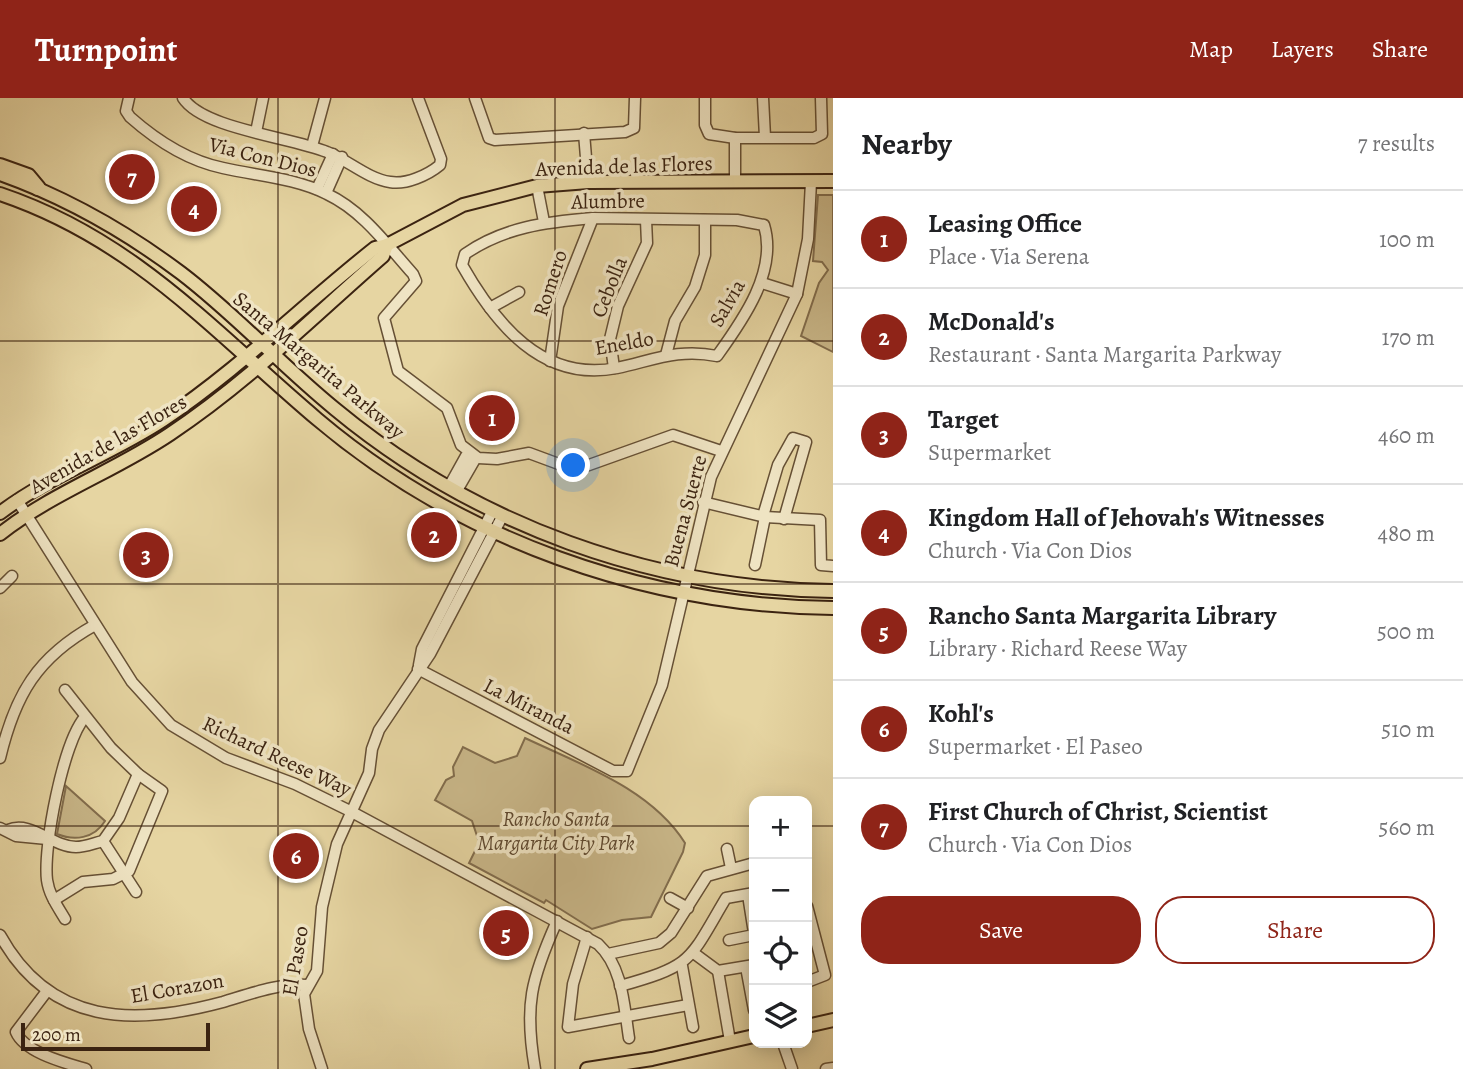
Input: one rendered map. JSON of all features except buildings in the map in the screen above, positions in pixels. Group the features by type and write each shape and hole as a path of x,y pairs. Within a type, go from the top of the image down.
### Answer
{"highway":[{"path":"0,166 28,176 38,187"}],"main road":[{"name":"Santa Margarita Parkway","path":"0,174 38,187 100,219 172,266 384,447 498,513 577,547 688,577 788,591 833,591"},
{"name":"Avenida de las Flores","path":"0,513 17,500 163,420 375,248 387,245 463,205 537,186 587,182 833,181"},
{"name":"Santa Margarita Parkway","path":"0,194 61,218 148,271 317,419 373,463 413,489 490,529 541,552 650,587 768,605 833,608"},
{"name":"Avenida de las Flores","path":"0,534 26,514 167,437 215,403 383,256 387,245"},
{"path":"812,1025 833,1020"},
{"path":"587,1069 650,1064 749,1038"}],"street":[{"name":"Via Con Dios","path":"129,98 126,111 135,122 197,160 293,181 321,191 355,211 413,274 416,281 384,318 396,368 405,378 447,408 458,439 472,455"},
{"path":"183,98 199,103 227,125 312,146 391,183 410,181 435,169 441,159 418,98"},
{"path":"256,132 262,98"},
{"path":"312,146 325,98"},
{"path":"475,98 489,138 625,132 634,128 635,98"},
{"path":"705,98 705,125 709,134 736,138 814,138 822,134 824,125 821,98"},
{"path":"763,98 765,137"},
{"path":"584,133 587,182"},
{"path":"735,181 736,138"},
{"path":"321,191 337,156"},
{"name":"Buena Suerte","path":"624,772 631,765 662,685 703,502 721,451 797,294 808,239 811,181"},
{"path":"537,186 544,222"},
{"name":"Alumbre","path":"462,259 479,244 498,234 544,222 593,218 760,222 764,225"},
{"name":"Romero","path":"550,361 558,306 593,218"},
{"name":"Cebolla","path":"614,368 610,339 618,306 647,243 646,220"},
{"path":"666,355 675,321 695,286 705,255 705,220"},
{"name":"Salvia","path":"718,356 743,320 762,283 764,225"},
{"name":"Eneldo","path":"462,259 462,265 489,308 527,349 550,361 576,369 614,368 693,351 718,356"},
{"path":"762,283 797,294"},
{"path":"489,308 519,292"},
{"path":"472,455 486,460 529,453 575,470 673,435 721,451"},
{"path":"755,565 778,465 793,438 806,442 784,519"},
{"path":"453,489 459,487 474,461 472,455"},
{"name":"Richard Reese Way","path":"17,500 132,681 171,725 213,752 295,784 350,811 587,937 608,954"},
{"path":"703,502 764,517 820,520 821,565 833,566"},
{"name":"El Paseo","path":"323,1069 310,1029 304,994 317,971 322,907 337,844 369,773 375,739 418,669 422,649 498,513"},
{"path":"0,588 12,576"},
{"path":"0,758 15,706 26,684 63,645 95,625"},
{"name":"La Miranda","path":"418,669 585,757 613,771 624,772"},
{"path":"54,900 83,883 113,879 124,874 133,865 162,791 138,774 85,717 81,707 65,690"},
{"path":"65,919 47,880 47,839 73,735 85,717"},
{"path":"4,829 16,836 47,839 76,847 103,841 119,818 138,774"},
{"path":"103,841 136,892"},
{"path":"727,849 731,868"},
{"path":"629,1038 620,986 608,954 659,943 671,933 706,876 749,864"},
{"path":"620,986 682,966 695,954 726,898 749,894"},
{"path":"670,898 688,908"},
{"path":"535,1069 529,1037 528,1006 536,973 557,921"},
{"path":"812,925 825,975 812,980"},
{"name":"El Corazon","path":"0,934 12,956 47,991 89,1012 117,1017 146,1017 256,992 307,985"},
{"path":"729,940 749,935"},
{"path":"587,937 573,984 568,1027 688,1005"},
{"path":"695,954 718,971 730,1041"},
{"path":"682,966 693,1027"},
{"path":"718,971 749,966"},
{"path":"47,991 16,1032 18,1037 38,1051 73,1067 86,1069"},
{"path":"785,1048 792,1069"},
{"path":"827,1069 833,1068"}],"green space":[{"path":"818,195 833,195 833,352 801,336 819,283 828,270 822,262 813,261"},
{"name":"Rancho Santa Margarita City Park","path":"525,738 614,780 634,793 671,824 685,843 651,917 622,920 592,929 546,900 544,903 469,863 476,849 481,848 472,821 435,800 446,780 454,776 453,767 463,747 495,763 517,756"},
{"path":"66,786 105,821 95,832 77,838 57,834"}],"place":[{"name":"First Church of Christ, Scientist","path":"132,177"},
{"name":"Kingdom Hall of Jehovah's Witnesses","path":"194,209"},
{"name":"Leasing Office","path":"492,418"},
{"name":"McDonald's","path":"434,535"},
{"name":"Target","path":"146,555"},
{"name":"Kohl's","path":"296,856"},
{"name":"Rancho Santa Margarita Library","path":"506,933"}]}
